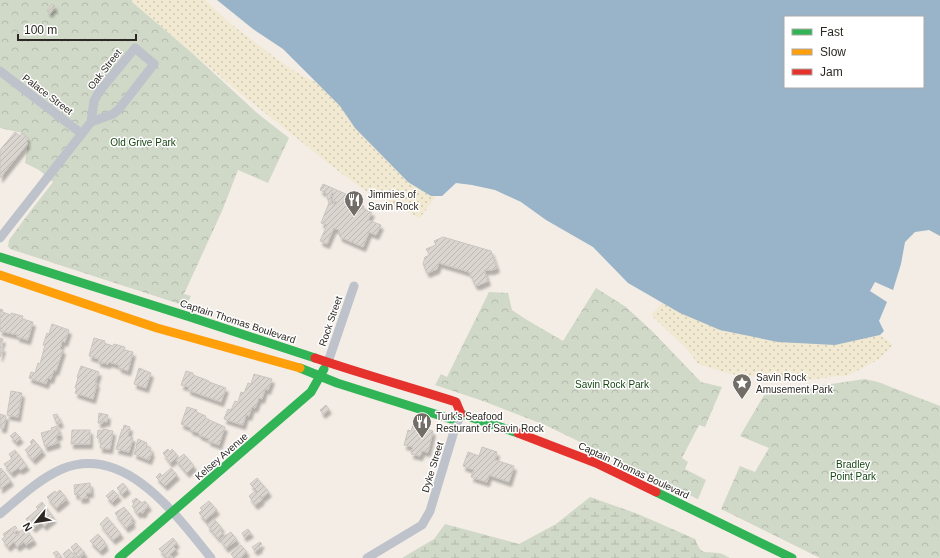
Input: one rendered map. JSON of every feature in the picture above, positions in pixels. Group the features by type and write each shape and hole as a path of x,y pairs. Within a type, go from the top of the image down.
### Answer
{"main road":[{"name":"Captain Thomas Boulevard","path":"0,257 190,316 377,379 392,382 456,402 461,414"},
{"name":"Captain Thomas Boulevard","path":"0,275 157,328 300,368 321,377 451,419 461,414 508,429 575,454 618,473 792,558"},
{"name":"Kelsey Avenue","path":"119,558 311,392 321,377 328,362"}],"street":[{"name":"Oak Street","path":"0,238 91,122 94,100 135,48 154,64 119,109 113,114 91,122"},
{"name":"Palace Street","path":"0,71 82,134"},
{"name":"Rock Street","path":"328,362 354,286"},
{"name":"Dyke Street","path":"367,558 422,525 430,511 455,428 461,414"},
{"path":"0,514 30,489 52,475 76,465 88,463 102,465 131,477 146,487 173,512 211,558"}],"green space":[{"name":"Old Grive Park","path":"0,0 132,0 132,2 192,53 257,113 289,138 268,183 238,170 222,211 184,294 191,296 186,306 10,249 8,246 9,240 53,182 39,170 25,163 28,138 22,133 0,128"},
{"name":"Savin Rock Park","path":"596,288 626,307 652,331 701,382 722,387 705,427 699,425 682,458 688,462 685,469 706,480 698,499 545,425 483,401 435,385 441,374 447,377 489,292 508,293 512,310 563,341"},
{"name":"Bradley Point Park","path":"865,379 878,382 940,406 940,558 820,558 721,509 740,466 755,472 769,448 740,436 767,390 797,389"},
{"path":"590,497 638,514 695,539 699,548 704,552 720,553 730,558 402,558 434,539 445,524 519,544 556,524"}],"sand":[{"path":"132,0 205,0 231,24 278,60 301,75 328,88 397,171 410,180 439,192 420,218 369,193 337,170 241,94 132,2"},
{"path":"663,302 680,313 835,345 880,335 893,345 879,359 849,375 797,381 730,374 698,364 689,351 651,315"}],"water":[{"path":"217,0 940,0 940,236 929,230 915,232 905,242 901,264 893,290 875,282 870,291 887,302 879,321 884,331 880,335 835,345 778,342 720,330 680,313 628,283 593,247 546,220 521,202 495,190 456,183 442,196 431,196 408,182 355,128 340,106 283,49 253,29"}],"building":[{"path":"52,4 55,6 50,13 47,11"},
{"path":"15,132 20,136 22,133 28,138 26,141 28,143 0,178 0,150"},
{"path":"323,184 346,194 345,198 364,206 363,209 372,212 368,220 381,225 376,235 369,232 363,247 340,237 339,230 334,228 327,244 320,241 327,225 321,223 329,203 326,193 320,190","holes":["332,193 334,193 332,200 337,202 336,205 332,204 330,199"]},
{"path":"443,237 491,251 497,268 492,270 484,270 488,281 475,285 469,272 439,263 437,269 427,273 423,264 425,257 430,255 426,249 436,245 434,241"},
{"path":"0,309 3,310 2,312 11,315 11,313 23,316 22,319 33,322 28,340 17,337 18,335 0,331"},
{"path":"52,324 69,330 65,342 62,341 60,349 63,350 56,371 54,370 51,379 48,378 46,384 29,378 31,372 35,373 38,363 40,364 45,345 43,345"},
{"path":"0,338 3,339 0,347"},
{"path":"94,338 105,341 104,343 113,346 114,344 125,347 124,350 133,352 128,371 119,368 119,365 109,362 108,364 98,362 99,359 89,356"},
{"path":"0,347 3,348 0,357"},
{"path":"81,366 99,372 95,383 97,383 93,399 75,393 77,388 75,388 77,377"},
{"path":"139,368 151,373 146,388 134,384"},
{"path":"186,371 226,388 221,402 188,390 189,387 181,385"},
{"path":"254,374 272,379 268,390 265,389 262,399 259,398 255,408 252,407 249,416 246,415 243,425 224,419 228,409 231,410 235,401 238,402 241,392 244,393 248,383 251,384"},
{"path":"11,391 22,393 18,417 7,415"},
{"path":"326,405 329,409 323,414 320,410"},
{"path":"187,407 197,410 196,412 206,416 205,418 225,427 219,445 208,441 209,439 181,424"},
{"path":"99,413 108,415 107,422 103,421 103,423 98,423"},
{"path":"0,414 6,416 4,428 0,428"},
{"path":"57,414 61,423 57,424 53,415"},
{"path":"124,425 130,427 128,436 133,438 129,452 116,449"},
{"path":"413,425 433,431 428,452 422,451 420,456 411,454 413,447 404,445 408,430 411,431"},
{"path":"57,426 60,435 56,436 58,443 45,447 41,433 52,430 51,428"},
{"path":"103,429 113,431 110,449 100,448 101,438 97,438 98,430 103,431"},
{"path":"72,430 90,430 90,444 71,444"},
{"path":"15,432 21,438 16,442 10,436"},
{"path":"33,439 43,451 33,460 25,450 32,444 30,442"},
{"path":"138,439 147,443 146,446 151,448 150,451 152,452 149,460 134,454"},
{"path":"482,447 497,452 495,460 514,466 509,482 489,475 487,482 471,477 474,470 463,466 468,452 479,456"},
{"path":"168,449 170,452 172,449 178,456 170,463 163,453"},
{"path":"15,450 27,466 20,470 18,468 11,473 4,464 12,459 9,454"},
{"path":"184,454 194,466 187,473 176,460"},
{"path":"1,468 11,481 0,489 0,469"},
{"path":"171,468 177,475 165,486 156,477 160,473 162,476"},
{"path":"257,478 269,492 262,498 261,496 260,497 262,500 255,505 249,496 255,491 256,493 258,492 250,484"},
{"path":"90,483 91,493 86,493 87,498 80,499 79,494 75,495 74,485"},
{"path":"123,483 128,489 122,494 117,488"},
{"path":"60,490 67,499 56,508 47,497 55,491 56,493"},
{"path":"113,490 119,496 112,502 106,496"},
{"path":"136,498 142,503 145,501 149,506 142,514 140,512 138,514 132,506 134,504 132,501"},
{"path":"209,501 217,510 205,520 199,513 202,510 200,508"},
{"path":"42,502 54,518 44,526 41,522 33,528 26,519 38,509 36,507"},
{"path":"124,507 133,518 131,520 133,523 126,528 115,513"},
{"path":"107,517 121,534 113,540 100,524"},
{"path":"214,519 222,528 220,529 223,534 218,538 207,525"},
{"path":"15,526 17,528 13,531 17,536 19,534 18,533 25,528 34,540 26,545 24,542 17,547 14,542 8,547 2,539 5,537 3,534"},
{"path":"248,529 251,533 244,537 242,533"},
{"path":"231,532 237,540 226,548 220,539"},
{"path":"98,534 105,542 104,543 106,546 100,551 90,541"},
{"path":"173,538 177,543 173,546 176,549 170,554 173,557 167,558 159,549"},
{"path":"260,542 262,544 259,546 260,548 255,551 252,547"},
{"path":"76,543 85,553 79,558 71,547"},
{"path":"241,545 247,552 240,558 234,558 231,554"},
{"path":"69,549 76,558 66,558 63,554"},
{"path":"57,551 61,556 59,558 57,558 53,553"}],"traffic: fast":[{"path":"0,257 315,358"},
{"path":"300,368 337,383 451,419 461,414 518,433"},
{"path":"119,558 311,392 324,369"},
{"path":"656,492 792,558"}],"traffic: slow":[{"path":"0,275 157,328 300,368"}],"traffic: jam":[{"path":"315,358 456,402 461,414"},
{"path":"518,433 596,463 656,492"}],"place":[{"name":"Jimmies of Savin Rock","path":"354,217"},
{"name":"Savin Rock Amusement Park","path":"742,400"},
{"name":"Turk's Seafood Resturant of Savin Rock","path":"422,439"}]}
